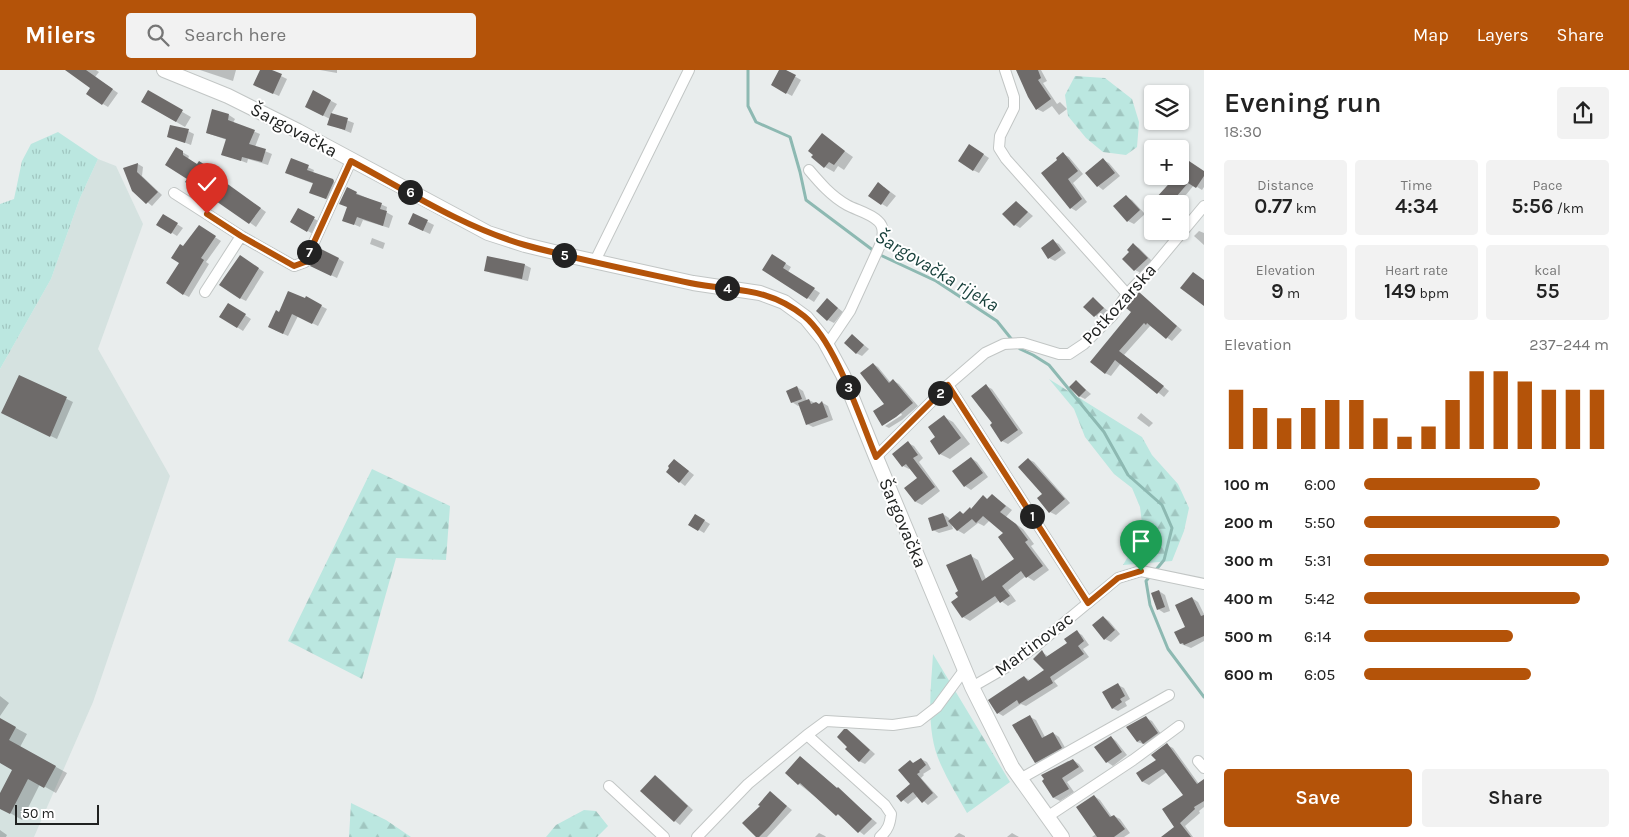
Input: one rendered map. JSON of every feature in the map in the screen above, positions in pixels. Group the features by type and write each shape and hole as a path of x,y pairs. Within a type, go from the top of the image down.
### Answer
{"street":[{"name":"Šargovačka","path":"164,70 228,96 298,131 488,233 525,245 693,283 760,293 784,302 806,318 827,346 843,375 972,688 1012,768 1062,837"},
{"path":"595,261 689,70"},
{"path":"1005,70 1014,97 1014,108 1000,136 999,148 1006,159 1128,294"},
{"path":"174,193 241,236 294,266 305,262 351,161"},
{"path":"808,170 826,190 846,204 879,221 883,236 850,311 827,346"},
{"name":"Potkozarska","path":"876,457 948,385 985,353 1004,344 1023,343 1059,354 1069,354 1084,344 1113,315 1128,294 1204,206"},
{"path":"205,292 241,236"},
{"path":"948,385 1088,603"},
{"name":"Martinovac","path":"972,688 1036,646 1118,578 1141,571 1204,584"},
{"path":"697,837 748,784 826,721 893,725 919,721 937,708 964,669"},
{"path":"1020,780 1169,695"},
{"path":"1047,817 1133,760 1179,726"},
{"path":"807,735 885,805 891,814 890,823 886,832 880,837"},
{"path":"609,786 664,837"}],"shaded area":[{"path":"98,159 116,166 143,224 98,349 170,476 93,702 34,837 0,837 0,369 51,279 80,198"}],"green space":[{"path":"1075,76 1105,78 1132,99 1139,122 1137,147 1126,155 1103,152 1086,138 1068,116 1065,95"},
{"path":"58,132 98,159 80,198 51,279 0,369 0,204 14,199 22,161 31,144"},
{"path":"1049,379 1142,437 1152,455 1178,484 1189,508 1184,531 1172,561 1123,565 1143,531 1140,507 1132,488 1114,474 1085,437 1074,409"},
{"path":"372,469 450,506 446,560 396,558 362,679 288,641"},
{"path":"933,654 1010,782 967,813 941,765 933,738 930,696"},
{"path":"351,803 386,820 411,837 349,837"},
{"path":"584,810 596,811 608,826 597,837 546,837 556,825"}],"building":[{"path":"65,70 86,70 113,89 102,105 86,94 90,88"},
{"path":"260,70 272,70 282,74 273,94 253,85"},
{"path":"779,70 786,70 796,75 786,94 771,85"},
{"path":"1016,70 1038,70 1041,78 1038,80 1051,99 1036,110"},
{"path":"148,90 183,110 176,122 141,102"},
{"path":"313,90 331,100 323,116 305,107"},
{"path":"212,109 229,114 228,120 255,130 249,144 266,149 262,162 242,157 241,161 221,155 226,139 206,133"},
{"path":"331,113 348,118 345,130 327,125"},
{"path":"170,125 189,129 185,143 167,137"},
{"path":"822,133 845,151 834,165 829,162 824,168 811,157 813,155 808,151"},
{"path":"969,144 984,154 973,171 958,161"},
{"path":"176,147 183,151 183,155 197,164 199,161 213,170 211,172 261,208 249,224 200,190 185,182 187,179 165,165"},
{"path":"1063,152 1078,171 1068,179 1082,199 1070,209 1041,173 1057,160 1056,158"},
{"path":"291,158 309,165 307,170 333,179 334,181 326,199 309,193 313,183 285,173"},
{"path":"1103,158 1115,173 1097,187 1085,173"},
{"path":"1189,161 1204,171 1204,176 1196,188 1189,184"},
{"path":"138,163 137,172 158,192 146,204 132,191 123,168"},
{"path":"878,182 890,192 881,205 868,196"},
{"path":"1168,185 1186,185 1178,195 1159,195"},
{"path":"347,187 357,192 356,194 382,203 380,209 387,211 383,226 357,217 354,225 342,221 347,207 339,204"},
{"path":"1126,195 1140,210 1127,222 1113,206"},
{"path":"1016,201 1028,212 1014,226 1002,214"},
{"path":"298,208 315,217 307,232 290,222"},
{"path":"413,213 428,220 423,231 408,224"},
{"path":"163,214 178,223 171,234 156,225"},
{"path":"199,225 216,236 201,258 204,260 183,295 166,283 179,263 171,258 180,244 183,246"},
{"path":"1053,239 1061,250 1048,259 1041,248"},
{"path":"1133,243 1148,258 1134,271 1122,259 1129,252 1127,250"},
{"path":"319,248 339,258 331,276 310,266"},
{"path":"772,254 786,263 783,268 815,288 807,299 762,270"},
{"path":"240,255 259,268 240,299 219,285"},
{"path":"487,256 525,264 522,279 484,271"},
{"path":"1193,272 1204,280 1204,306 1180,288"},
{"path":"288,291 305,298 306,296 322,305 312,324 292,314 283,334 268,327 276,310 279,312"},
{"path":"1139,292 1177,326 1166,339 1147,323 1146,325 1144,323 1119,351 1164,386 1157,394 1115,360 1105,374 1090,362 1131,312 1126,308"},
{"path":"1093,297 1104,308 1094,317 1083,307"},
{"path":"827,298 838,308 827,321 816,311"},
{"path":"228,303 246,314 237,328 219,317"},
{"path":"852,334 864,345 856,354 844,343"},
{"path":"873,363 889,383 893,379 913,403 882,426 873,411 884,404 860,373"},
{"path":"19,375 67,397 50,437 1,413"},
{"path":"1076,380 1086,390 1079,397 1069,387"},
{"path":"986,384 1018,430 1001,442 990,425 992,423 971,396"},
{"path":"797,386 802,399 791,403 786,391"},
{"path":"809,399 811,404 816,402 819,404 822,401 828,417 806,425 798,403"},
{"path":"944,415 961,438 939,455 930,441 935,437 928,427"},
{"path":"908,441 918,455 913,458 935,487 915,502 904,488 917,478 906,464 902,467 892,454"},
{"path":"971,457 983,473 964,487 952,471"},
{"path":"1028,458 1065,499 1049,513 1037,498 1042,494 1018,467"},
{"path":"674,459 689,471 679,483 666,472"},
{"path":"992,494 1006,506 1000,512 1016,524 1028,540 1025,542 1043,566 1026,578 1021,571 1002,586 1010,596 1000,603 995,596 962,618 951,602 958,597 955,593 958,591 946,565 971,554 982,581 1014,559 998,537 1003,533 983,516 976,523 972,519 957,531 948,521 960,511 963,514 970,507 971,509 983,495 987,499"},
{"path":"943,513 948,526 932,531 928,518"},
{"path":"695,514 705,520 698,531 688,525"},
{"path":"1159,590 1165,607 1157,610 1151,593"},
{"path":"1192,597 1201,616 1204,615 1204,636 1184,645 1183,643 1180,644 1174,632 1185,627 1175,605"},
{"path":"1103,616 1115,630 1104,640 1092,625"},
{"path":"1077,630 1084,641 1078,646 1084,654 1050,677 1053,683 1019,704 1017,700 997,714 988,700 1024,676 1028,681 1044,670 1033,659 1042,650 1046,657 1067,643 1064,639"},
{"path":"1118,683 1125,696 1120,699 1122,702 1112,709 1102,692"},
{"path":"1030,715 1042,738 1053,732 1062,748 1035,763 1012,725"},
{"path":"1146,716 1158,733 1143,744 1140,740 1137,742 1126,727"},
{"path":"0,718 16,727 9,740 56,766 44,788 28,779 10,814 0,809 0,793 12,770 0,763"},
{"path":"844,729 847,729 870,750 859,762 845,749 847,747 837,737"},
{"path":"1111,736 1122,752 1106,763 1094,747"},
{"path":"1167,743 1197,784 1204,779 1204,801 1194,807 1195,809 1180,823 1191,837 1161,837 1174,827 1162,809 1183,795 1164,770 1162,769 1142,782 1136,773 1156,760 1151,755"},
{"path":"800,756 838,787 872,819 858,833 838,814 836,816 800,783 798,785 785,773"},
{"path":"921,758 926,765 917,774 933,793 922,803 913,792 901,802 896,796 910,784 898,770 910,760 913,763"},
{"path":"1073,759 1079,767 1062,778 1069,789 1053,798 1042,781 1044,779 1041,775"},
{"path":"655,775 688,806 674,822 640,791"},
{"path":"770,791 787,806 759,837 756,837 742,823 760,806 758,805"},
{"path":"1094,795 1110,817 1114,815 1125,829 1114,837 1097,837 1076,807"}],"waterway":[{"name":"Šargovačka rijeka","path":"748,70 748,106 756,122 790,137 806,200 878,254 936,281 997,321 1013,341"},
{"name":"Šargovačka rijeka","path":"1017,346 1049,365 1104,432 1128,475 1162,505 1172,528 1164,560 1155,571"},
{"name":"Šargovačka rijeka","path":"1151,575 1146,581 1150,605 1168,649 1204,697"}],"route":[{"path":"207,214 294,266 305,262 351,161 488,233 525,245 575,257 693,283 760,293 784,302 806,318 824,340 843,375 876,457 948,385 1088,603 1118,578 1141,571"}]}
